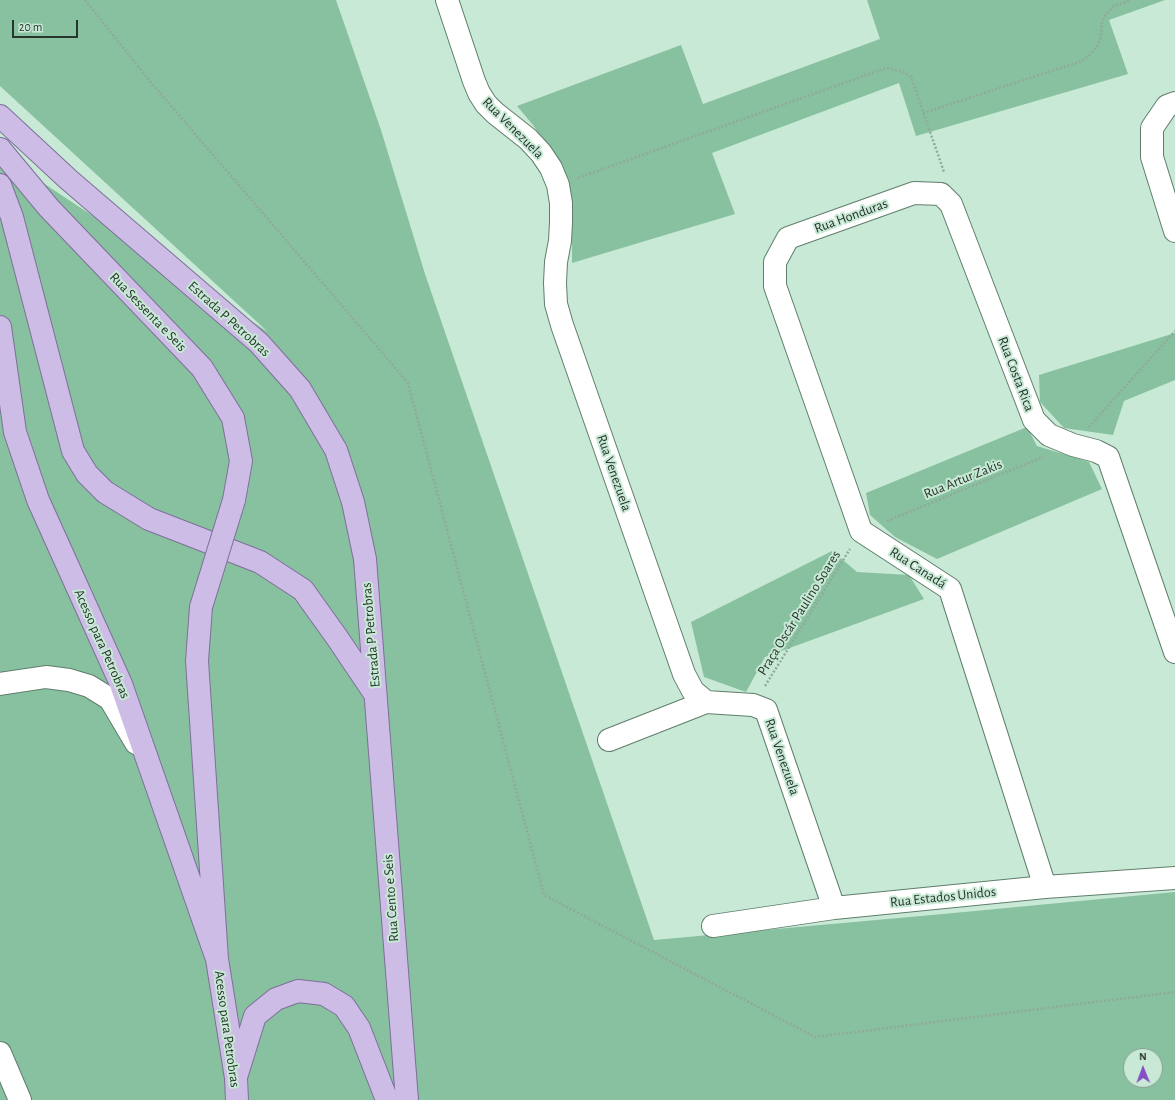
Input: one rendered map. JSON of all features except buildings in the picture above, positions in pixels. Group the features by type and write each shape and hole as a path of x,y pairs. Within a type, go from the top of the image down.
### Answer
{"main road":[{"name":"Estrada P Petrobras","path":"0,116 69,180 259,343 300,389 336,450 353,502 365,559 376,695"},
{"name":"Rua Sessenta e Seis","path":"0,149 49,208 202,368 234,418 241,461 234,500"},
{"name":"Estrada P Petrobras","path":"0,185 12,217 73,451 87,474 105,492 149,519 260,562 303,590 376,695"},
{"name":"Acesso para Petrobras","path":"0,327 15,432 38,500 121,684 217,959"},
{"name":"Acesso para Petrobras","path":"234,500 202,607 197,661 217,959 236,1078 237,1100"},
{"name":"Rua Cento e Seis","path":"376,695 407,1100"},
{"path":"236,1078 255,1016 276,999 298,991 324,994 344,1006 360,1028 387,1100"}],"street":[{"name":"Rua Venezuela","path":"447,0 479,93 486,104 495,113 524,136 541,153 551,168 558,185 561,203 561,222 560,241 556,262 556,304 684,674 693,691 706,702 753,705 766,710 834,908"},
{"path":"1175,103 1167,106 1152,128 1152,157 1175,231"},
{"name":"Rua Honduras","path":"861,531 775,286 775,262 788,238 914,193 941,194"},
{"name":"Rua Costa Rica","path":"941,194 951,204 1034,420 1049,435 1073,445 1096,451 1108,457 1175,652"},
{"name":"Rua Canadá","path":"861,531 950,589 1044,887"},
{"path":"0,684 46,677 69,680 89,686 110,699 151,769"},
{"path":"609,740 706,702"},
{"name":"Rua Estados Unidos","path":"713,926 834,908 1044,887 1175,878"},
{"path":"0,1053 20,1100"}],"path":[{"path":"85,0 148,80 408,383 544,895 815,1037 1175,992"},
{"path":"923,114 1082,60 1091,54 1098,45 1101,35 1102,21 1107,13 1114,6 1131,0"},
{"path":"558,185 883,69 898,70 911,77 945,176 941,194"},
{"path":"1073,445 1175,331"},
{"name":"Rua Artur Zakis","path":"861,531 1073,445"},
{"name":"Praça Oscár Paulino Soares","path":"753,705 861,531"}],"green space":[{"path":"0,0 336,0 381,130 425,274 654,940 1175,892 1175,1100 0,1100 0,159 10,161 268,332 0,86"},
{"path":"867,0 1165,0 1109,20 1128,74 916,136 899,83 712,153 735,214 572,263 570,199 546,145 533,125 517,106 681,45 703,104 880,39"},
{"path":"1175,333 1175,380 1124,401 1113,435 1064,428 1040,402 1039,375"},
{"path":"1027,427 1037,446 1089,462 1102,489 937,559 895,537 870,515 866,493"},
{"path":"832,551 857,572 909,575 924,599 765,657 746,692 704,677 691,622"}]}
